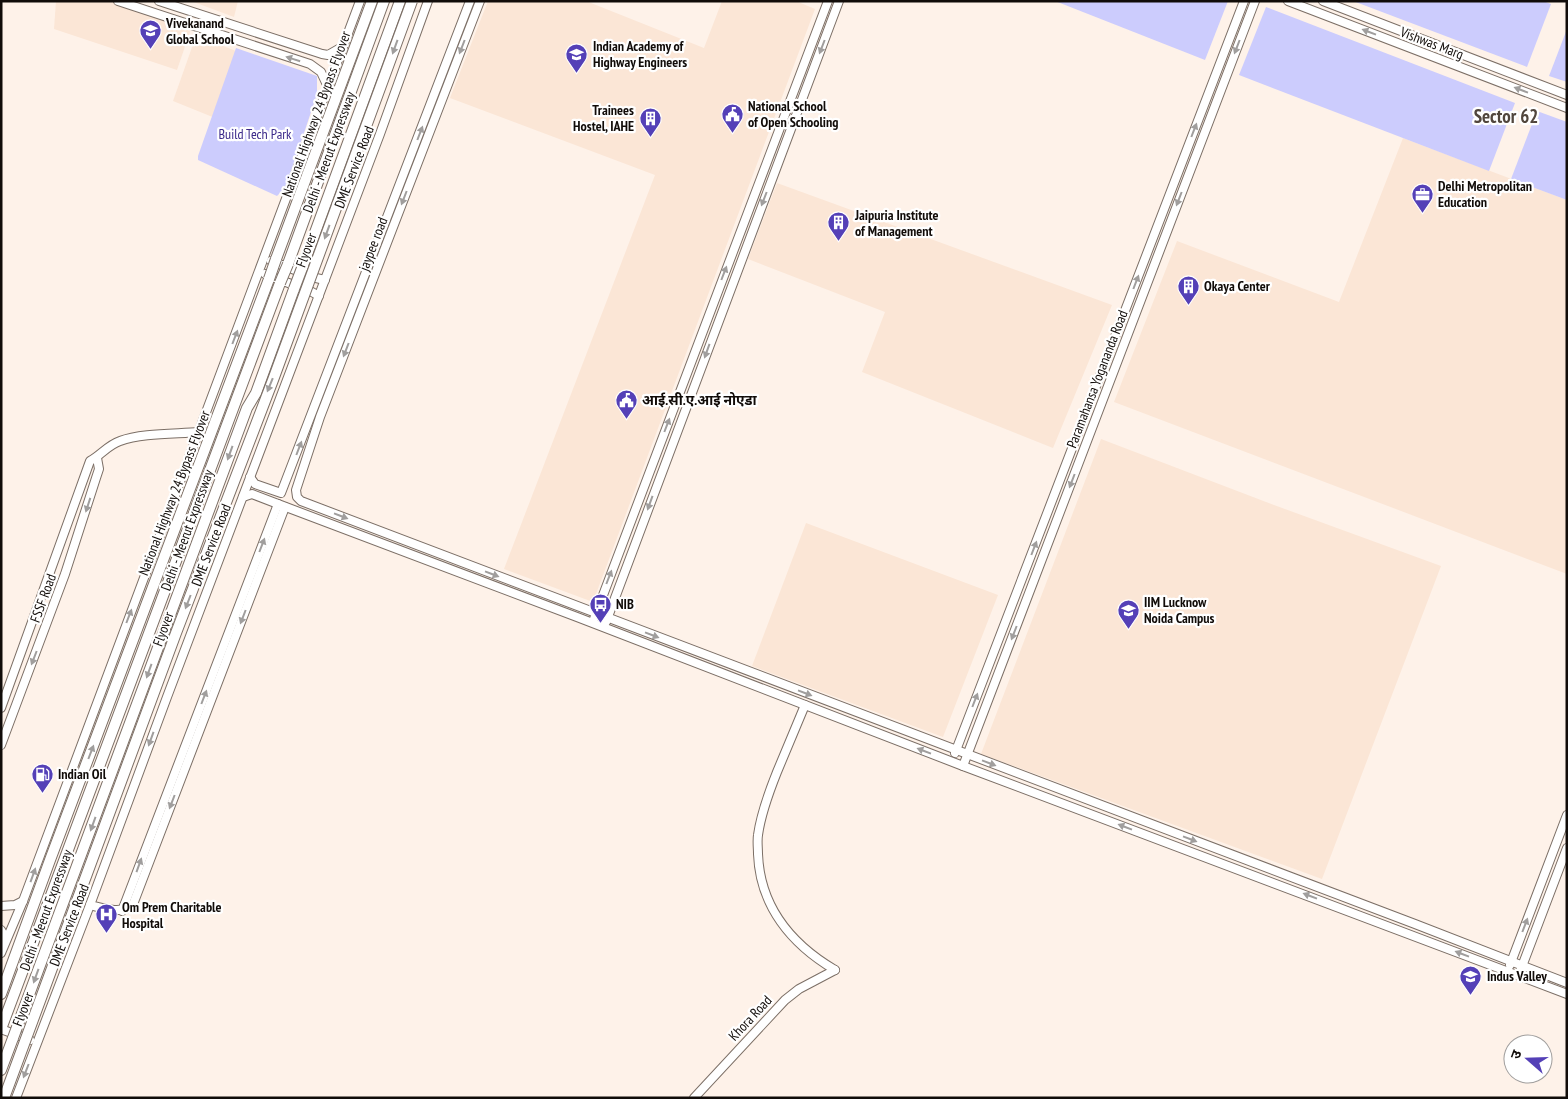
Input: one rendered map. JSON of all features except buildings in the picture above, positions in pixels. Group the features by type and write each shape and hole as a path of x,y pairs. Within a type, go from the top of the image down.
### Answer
{"highway":[{"name":"National Highway 24 Bypass Flyover","path":"1,994 372,1"},
{"name":"Delhi - Meerut Expressway","path":"1,1029 288,264 384,1"},
{"name":"Delhi - Meerut Expressway","path":"1,1070 247,408 256,393 400,1"},
{"name":"Flyover","path":"4,1098 412,1"}],"street":[{"path":"118,1 255,48 310,64 321,72 328,87"},
{"path":"160,1 322,54 328,54 343,47"},
{"path":"2,950 23,901 360,1"},
{"name":"DME Service Road","path":"16,1098 319,296 428,1"},
{"path":"592,623 828,1"},
{"path":"604,627 839,1"},
{"name":"Paramahansa Yogananda Road","path":"951,762 1244,1"},
{"name":"Paramahansa Yogananda Road","path":"963,766 1254,1"},
{"name":"Vishwas Marg","path":"1288,1 1567,108"},
{"name":"Vishwas Marg","path":"1323,1 1567,95"},
{"path":"250,477 255,484 281,494 323,396 470,3 479,5"},
{"name":"jaypee road","path":"479,5 323,396 296,490 297,497 311,505 596,614"},
{"path":"265,258 307,275 325,280"},
{"path":"259,274 266,274 319,296"},
{"name":"FSSF Road","path":"1,708 90,461 97,458 111,445 124,440 199,432"},
{"name":"FSSF Road","path":"1,745 61,585 96,478 98,469 97,458"},
{"path":"243,497 252,494 282,505 604,627 951,762 1567,994"},
{"path":"90,905 104,909 122,910 132,906 160,823 282,505"},
{"path":"48,579 61,585"},
{"path":"596,614 1567,983"},
{"name":"Khora Road","path":"694,1098 784,1000 799,989 835,970 802,944 776,916 767,900 759,868 758,836 768,795 805,705"},
{"path":"1508,971 1567,815"},
{"path":"122,910 160,823"},
{"path":"1150,836 1154,825"},
{"path":"1518,975 1567,848"},
{"path":"1,906 15,905 23,901"},
{"path":"1,930 4,935 2,950"},
{"path":"1,1029 37,1043"}],"shaded area":[{"name":"Vivekanand Global School","path":"56,1 117,1 192,26 177,70 54,29"},
{"path":"191,1 238,1 234,17"},
{"path":"488,1 586,1 704,48 722,1 796,1 815,9 593,602 504,569 655,175 450,98"},
{"name":"Vivekanand Global School","path":"196,36 239,52 215,118 173,101"},
{"path":"1403,138 1567,200 1567,574 1114,402 1177,241 1339,302"},
{"path":"777,183 1112,305 1053,448 862,372 885,312 748,259"},
{"path":"1101,439 1441,566 1322,879 981,754"},
{"path":"806,523 998,595 943,737 752,666"}],"green space":[{"path":"1055,1 1228,1 1205,60"},
{"path":"1353,1 1543,1 1551,4 1527,67"},
{"path":"1266,7 1515,103 1489,171 1239,75"},
{"path":"1567,29 1567,82 1549,76"},
{"name":"Build Tech Park","path":"236,48 317,76 317,94 286,187 277,196 198,160"},
{"path":"1537,111 1567,122 1567,200 1511,179"}],"place":[{"name":"Vivekanand Global School","path":"150,50"},
{"name":"Indian Academy of Highway Engineers","path":"577,73"},
{"name":"National School of Open Schooling","path":"732,133"},
{"name":"Trainees Hostel, IAHE","path":"650,137"},
{"name":"Delhi Metropolitan Education","path":"1422,213"},
{"name":"Jaipuria Institute of Management","path":"839,242"},
{"name":"Okaya Center","path":"1188,305"},
{"name":"आई.सी.ए.आई नोएडा","path":"626,419"},
{"name":"NIB","path":"600,623"},
{"name":"IIM Lucknow Noida Campus","path":"1128,629"},
{"name":"Indian Oil","path":"42,793"},
{"name":"Om Prem Charitable Hospital","path":"106,934"},
{"name":"Indus Valley","path":"1471,995"}],"district":[{"name":"Sector 62","path":"1506,116"}]}
